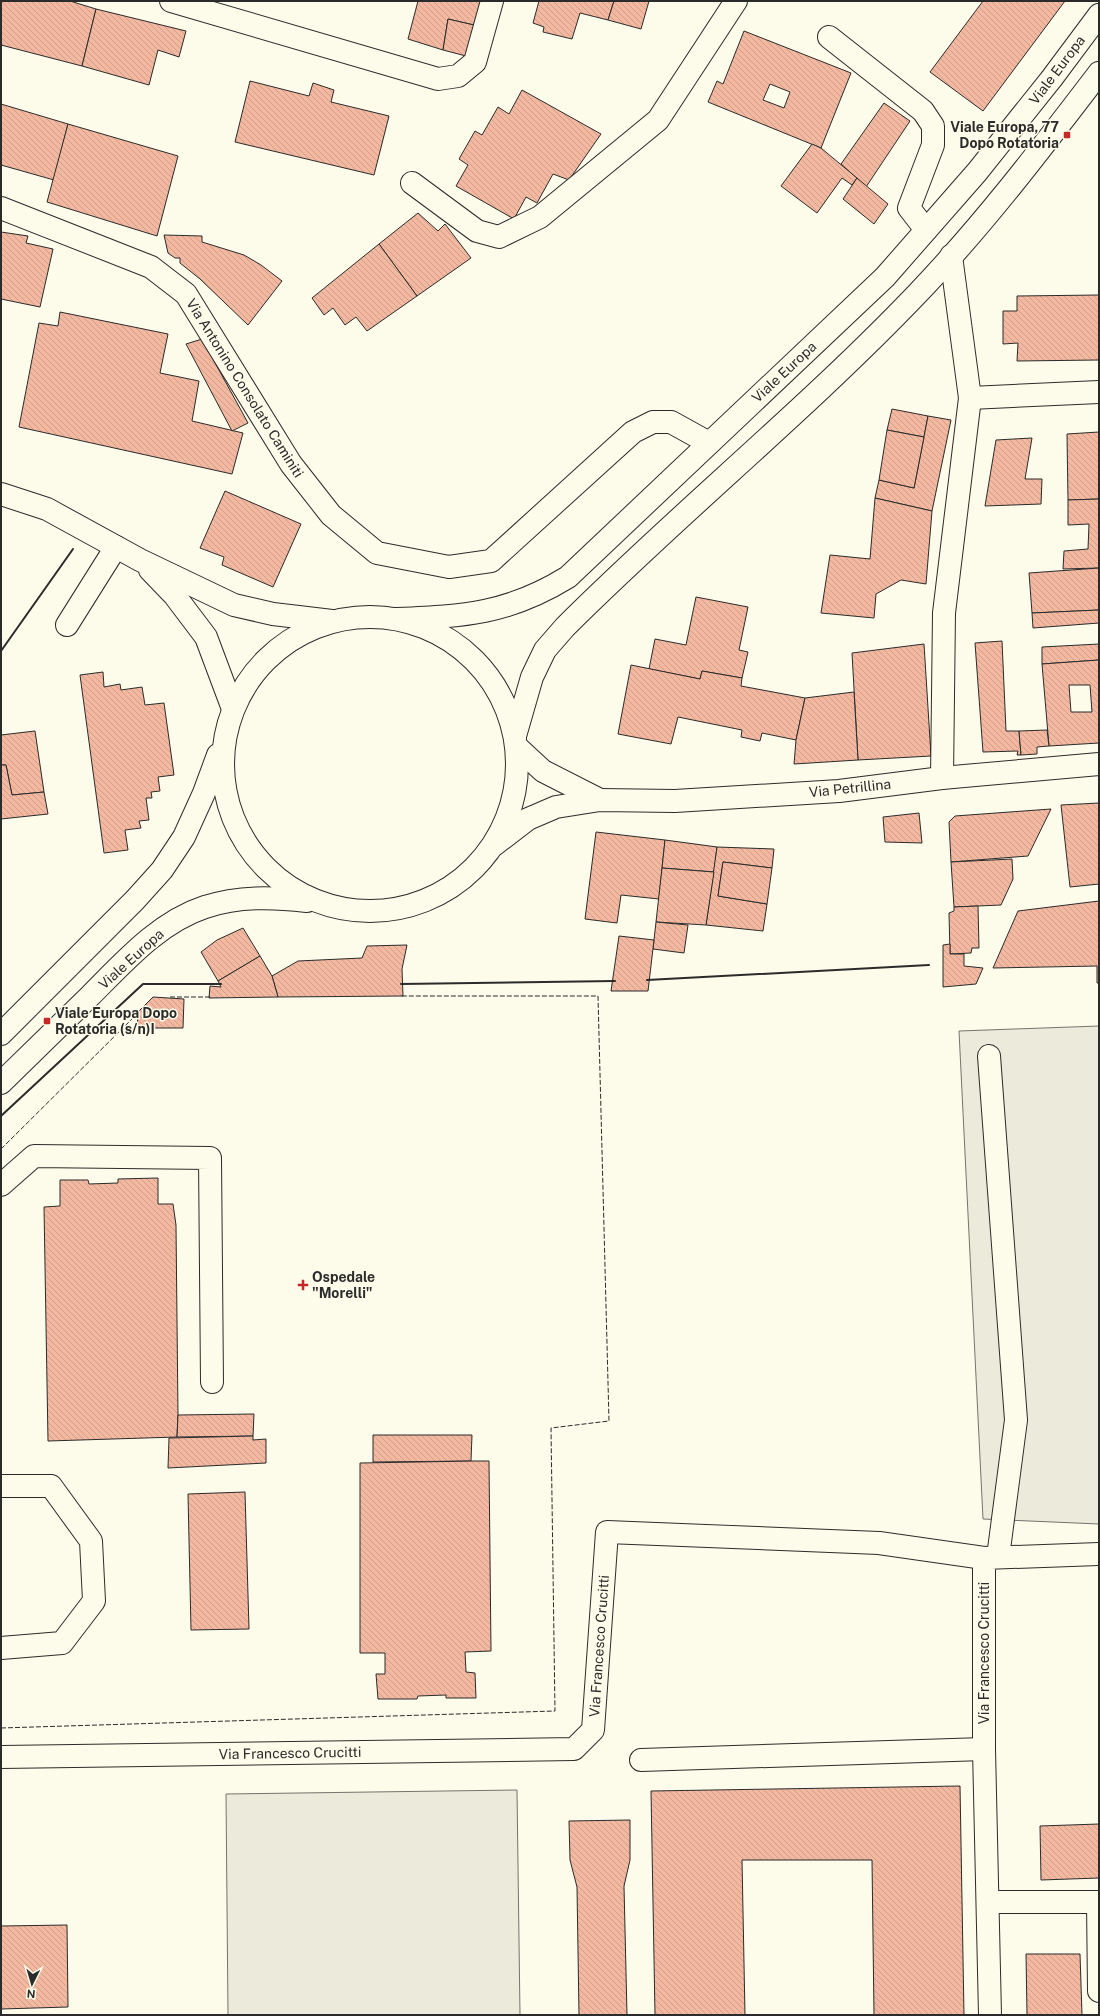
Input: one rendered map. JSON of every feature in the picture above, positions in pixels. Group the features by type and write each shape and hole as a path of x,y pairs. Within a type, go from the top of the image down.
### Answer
{"main road":[{"path":"171,1 438,79 458,76 474,62 492,1"},
{"path":"412,183 476,231 499,237 540,217 658,120 736,1"},
{"name":"Viale Europa","path":"397,619 477,614 515,604 544,592 568,577 885,277 986,160 1052,78 1099,15"},
{"path":"829,37 923,111 933,126 933,145 909,208 926,230"},
{"path":"226,733 222,774 231,815 251,852 280,881 317,902 366,912 415,904 460,881 494,845 514,798 516,742 532,677 546,650 565,627 804,404 917,294 1005,196 1099,73"},
{"name":"Via Antonino Consolato Caminiti","path":"1,208 151,267 186,294 291,464 331,515 377,553 449,567 491,561 633,432 653,422 671,422 709,443"},
{"path":"942,778 944,613 970,398 951,256"},
{"path":"970,398 1099,392"},
{"path":"1,494 48,509 140,560 234,605 274,614 334,621 365,617 397,619 439,633 474,660 501,695 516,742 543,771 600,800"},
{"path":"67,625 116,547"},
{"path":"140,560 175,596 206,637 232,710"},
{"path":"1,1034 135,900 162,870 188,829 204,793 226,733 232,710 256,670 291,640 334,621"},
{"name":"Via Petrillina","path":"494,845 528,819 556,807 600,800 675,801 839,791 942,778 1099,764"},
{"name":"Viale Europa","path":"1,1083 130,956 156,934 178,920 203,908 228,901 254,897 317,902"},
{"path":"989,1056 1016,1420 991,1557"},
{"path":"1,1185 34,1156 210,1158 212,1382"},
{"path":"1,1486 51,1486 91,1541 94,1601 62,1643 1,1648"},
{"name":"Via Francesco Crucitti","path":"1,1757 574,1749 593,1730 607,1532 878,1543 991,1557 1099,1554"},
{"name":"Via Francesco Crucitti","path":"990,2015 984,1749 991,1557"},
{"path":"641,1760 984,1749"},
{"path":"988,1902 1098,1902 1099,1991"}],"shaded area":[{"path":"1099,1026 1099,1524 983,1519 959,1031"},
{"path":"517,1790 520,2015 228,2015 226,1794"}],"building":[{"path":"1,1 70,1 96,9 82,66 1,45"},
{"path":"418,1 481,1 474,25 448,19 443,50 408,39"},
{"path":"539,1 614,1 608,20 580,13 572,39 543,32 544,27 533,23"},
{"path":"614,1 649,1 641,29 608,20"},
{"path":"983,1 1065,1 983,111 930,72"},
{"path":"96,9 186,31 179,57 158,50 149,85 82,66"},
{"path":"448,19 474,25 466,56 443,50"},
{"path":"744,31 851,73 821,148 708,102 717,81 723,84","holes":["770,84 790,92 784,108 763,100"]},
{"path":"250,81 309,96 313,83 334,90 331,102 389,116 374,175 235,142"},
{"path":"522,90 601,134 569,180 553,174 537,203 526,197 514,219 456,186 468,165 459,159 475,131 482,135 498,107 509,114"},
{"path":"884,103 910,121 866,187 841,164"},
{"path":"1,104 68,124 54,180 1,165"},
{"path":"68,124 178,156 157,236 47,202"},
{"path":"812,144 821,148 857,178 852,185 842,178 817,213 781,186"},
{"path":"857,178 888,204 874,224 843,199"},
{"path":"418,213 438,231 445,224 471,258 417,296 379,244"},
{"path":"1,232 28,236 26,243 53,249 40,307 1,299"},
{"path":"164,235 202,236 202,242 244,255 261,265 282,281 248,325 200,279 180,263 180,258 175,258 168,253"},
{"path":"379,244 417,296 367,331 356,317 345,325 333,308 324,315 312,298"},
{"path":"1099,295 1099,360 1017,361 1018,343 1003,344 1003,311 1017,311 1017,296"},
{"path":"60,312 168,334 160,373 199,381 192,421 243,433 232,474 19,427 39,323 58,326"},
{"path":"202,339 248,423 232,431 186,344"},
{"path":"892,409 928,416 924,437 887,430"},
{"path":"928,416 951,420 932,511 875,498 879,480 914,488"},
{"path":"887,430 924,437 914,488 879,480"},
{"path":"1099,432 1099,499 1068,500 1067,434"},
{"path":"1032,438 1025,479 1042,479 1041,504 985,506 996,440"},
{"path":"225,491 301,524 273,587 222,565 224,557 200,548"},
{"path":"875,498 932,511 926,584 901,580 876,594 874,618 821,613 830,555 870,559"},
{"path":"1099,499 1099,568 1063,569 1064,551 1088,549 1089,524 1068,525 1068,500"},
{"path":"1099,568 1099,610 1032,613 1029,573"},
{"path":"696,597 748,607 739,650 748,652 742,678 702,671 700,679 649,669 655,639 686,645"},
{"path":"1099,610 1099,623 1033,628 1032,613"},
{"path":"1002,641 1006,731 1019,731 1021,755 1017,755 1018,751 983,752 975,643"},
{"path":"924,644 931,756 858,760 852,653"},
{"path":"1099,644 1099,660 1042,664 1042,647"},
{"path":"1099,660 1099,743 1049,746 1042,664","holes":["1069,685 1090,685 1092,712 1071,712"]},
{"path":"631,665 700,679 702,671 742,678 741,686 805,698 796,740 762,733 760,741 741,737 742,730 678,717 671,744 618,734"},
{"path":"103,672 104,687 120,684 121,690 142,687 145,705 164,703 174,775 158,777 160,791 151,792 152,798 146,798 149,820 139,821 141,828 125,830 128,850 104,853 80,675"},
{"path":"854,692 858,760 794,764 796,740 805,698"},
{"path":"1047,730 1049,746 1037,747 1037,754 1021,755 1019,731"},
{"path":"35,731 44,792 12,795 6,765 1,765 1,735"},
{"path":"1,765 6,765 12,795 44,792 48,814 1,819"},
{"path":"1099,803 1099,884 1070,887 1061,805"},
{"path":"1051,809 1028,856 951,862 949,822 955,816"},
{"path":"919,813 922,843 885,842 883,817"},
{"path":"596,832 665,840 659,899 621,895 617,923 585,919"},
{"path":"665,840 717,847 714,872 662,868"},
{"path":"717,847 774,849 772,868 723,862 718,896 767,904 763,931 706,925"},
{"path":"1012,859 1013,879 1001,905 954,907 951,862"},
{"path":"723,862 772,868 767,904 718,896"},
{"path":"662,868 714,872 706,925 656,922"},
{"path":"1099,901 1099,983 1097,983 1097,966 993,968 1018,911"},
{"path":"978,906 979,948 972,948 971,953 950,954 949,913 954,911 954,907"},
{"path":"656,922 688,925 684,953 653,949"},
{"path":"243,928 260,956 218,981 201,952 217,940"},
{"path":"619,936 654,940 648,991 611,991"},
{"path":"950,944 950,954 964,954 964,966 983,968 976,984 943,987 943,945"},
{"path":"407,945 402,969 403,996 278,997 272,976 298,961 362,958 367,946"},
{"path":"260,956 272,976 278,997 209,998 210,986 221,987 218,981"},
{"path":"153,997 184,999 183,1028 138,1028 137,1013"},
{"path":"158,1178 158,1204 173,1204 176,1225 177,1437 48,1441 44,1207 60,1206 60,1180 88,1180 89,1184 118,1183 118,1179"},
{"path":"254,1414 253,1436 177,1437 178,1415"},
{"path":"373,1435 472,1435 471,1461 373,1462"},
{"path":"253,1436 253,1440 266,1439 266,1463 168,1468 169,1438"},
{"path":"489,1461 491,1651 465,1652 466,1672 475,1673 476,1698 446,1698 446,1695 418,1696 417,1699 378,1699 376,1674 385,1674 385,1653 360,1653 360,1463"},
{"path":"245,1492 249,1629 191,1630 188,1494"},
{"path":"960,1786 964,2015 874,2015 872,1860 742,1860 745,2015 655,2015 651,1791"},
{"path":"630,1820 630,1860 624,1886 627,2015 579,2015 577,1887 570,1860 569,1821"},
{"path":"1099,1824 1099,1878 1041,1880 1040,1826"},
{"path":"67,1925 68,2007 1,2009 1,1926"},
{"path":"1026,1954 1080,1954 1082,2015 1027,2015"}],"fence":[{"path":"1,1728 555,1711 551,1428 609,1421 598,996 400,996"},
{"path":"170,997 210,997"},
{"path":"1,1149 139,1012"}],"wall":[{"path":"1,651 73,549"},
{"path":"647,980 929,965"},
{"path":"401,984 615,981"},
{"path":"1,1116 143,984 221,984"}],"place":[{"name":"Viale Europa, 77 Dopo Rotatoria","path":"1067,135"},
{"name":"Viale Europa Dopo Rotatoria (s/n)I","path":"47,1021"},
{"name":"Ospedale \"Morelli\"","path":"303,1285"}]}
